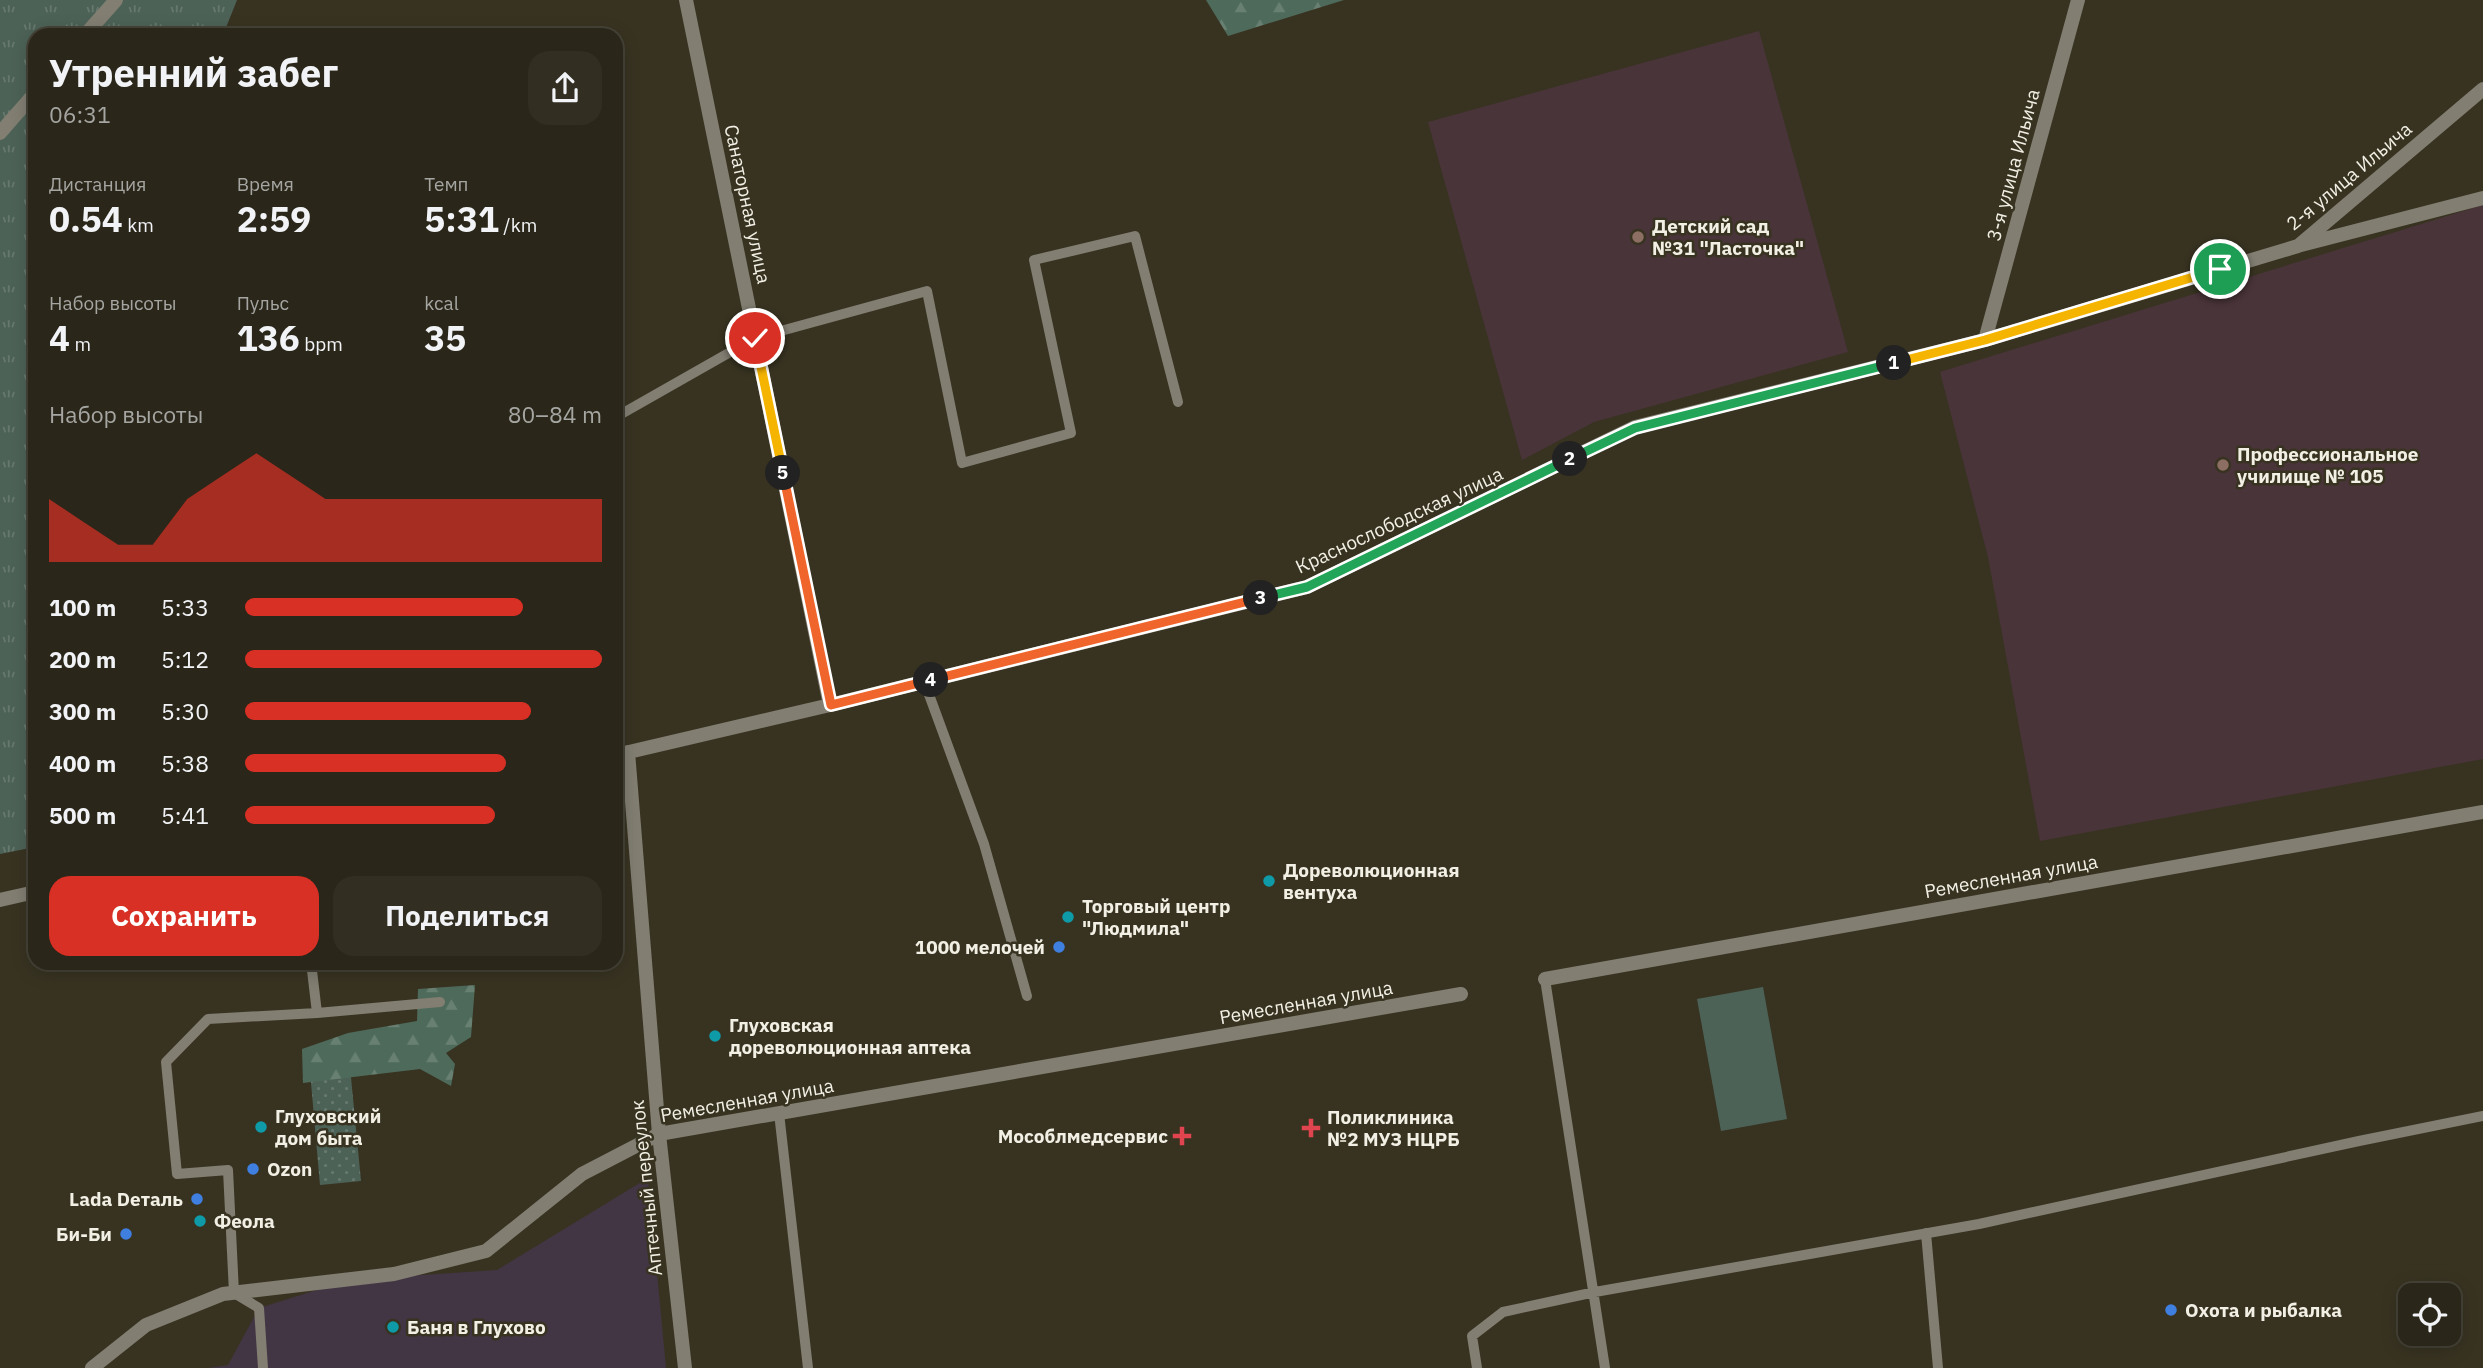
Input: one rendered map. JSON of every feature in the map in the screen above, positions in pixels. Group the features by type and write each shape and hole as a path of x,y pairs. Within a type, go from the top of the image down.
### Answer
{"street":[{"path":"91,28 116,0"},
{"name":"Санаторная улица","path":"686,0 831,705"},
{"name":"3-я улица Ильича","path":"1985,340 2078,0"},
{"name":"2-я улица Ильича","path":"1985,340 2298,246 2483,89"},
{"path":"0,133 28,101"},
{"path":"2298,246 2483,198"},
{"name":"Краснослободская улица","path":"623,753 831,705 1307,587 1635,428 1985,340"},
{"name":"Аптечный переулок","path":"623,763 685,1368"},
{"name":"Ремесленная улица","path":"1545,979 2483,812"},
{"path":"0,900 28,894"},
{"name":"Ремесленная улица","path":"92,1368 146,1325 223,1294 394,1274 486,1251 582,1174 659,1134 1461,994"}],"lane":[{"path":"623,413 755,338 927,291 962,463 1071,433 1034,260 1135,236 1178,402"},
{"path":"924,681 984,844 1027,996"},
{"path":"312,970 317,1013"},
{"path":"1545,979 1605,1368"},
{"path":"263,1368 259,1308 234,1293 228,1170 177,1174 166,1062 208,1019 440,1002"},
{"path":"779,1113 808,1368"},
{"path":"1477,1368 1472,1335 1503,1312 1595,1292 1926,1233 2483,1116"},
{"path":"1926,1233 1938,1368"}],"shaded area":[{"name":"Детский сад №31 \"Ласточка\"","path":"1759,31 1848,352 1594,422 1522,460 1428,122"},
{"name":"Профессиональное училище № 105","path":"2483,205 2483,759 2040,841 1988,557 1940,372"},
{"path":"648,1178 666,1368 208,1368 228,1365 259,1308 349,1280 497,1270"}],"green space":[{"path":"0,0 237,0 226,28 28,28 28,848 0,854"},
{"path":"1206,0 1344,0 1228,36"},
{"path":"475,985 471,1037 446,1053 455,1064 451,1086 420,1069 303,1083 302,1049 348,1033 417,1021 418,989"},
{"path":"1763,987 1787,1119 1721,1131 1697,999"},
{"path":"349,1057 361,1181 320,1185 309,1060"}],"place":[{"name":"Детский сад №31 \"Ласточка\"","path":"1638,237"},
{"name":"Профессиональное училище № 105","path":"2223,465"},
{"name":"Дореволюционная вентуха","path":"1269,881"},
{"name":"Торговый центр \"Людмила\"","path":"1068,917"},
{"name":"1000 мелочей","path":"1059,947"},
{"name":"Глуховская дореволюционная аптека","path":"715,1036"},
{"name":"Глуховский дом быта","path":"261,1127"},
{"name":"Поликлиника №2 МУЗ НЦРБ","path":"1311,1128"},
{"name":"Мособлмедсервис","path":"1182,1136"},
{"name":"Ozon","path":"253,1169"},
{"name":"Lada Dеталь","path":"197,1199"},
{"name":"Феола","path":"200,1221"},
{"name":"Би-Би","path":"126,1234"},
{"name":"Охота и рыбалка","path":"2171,1310"},
{"name":"Баня в Глухово","path":"393,1327"}],"route":[{"path":"755,338 831,705 1307,587 1635,428 1985,340 2220,269"}]}
